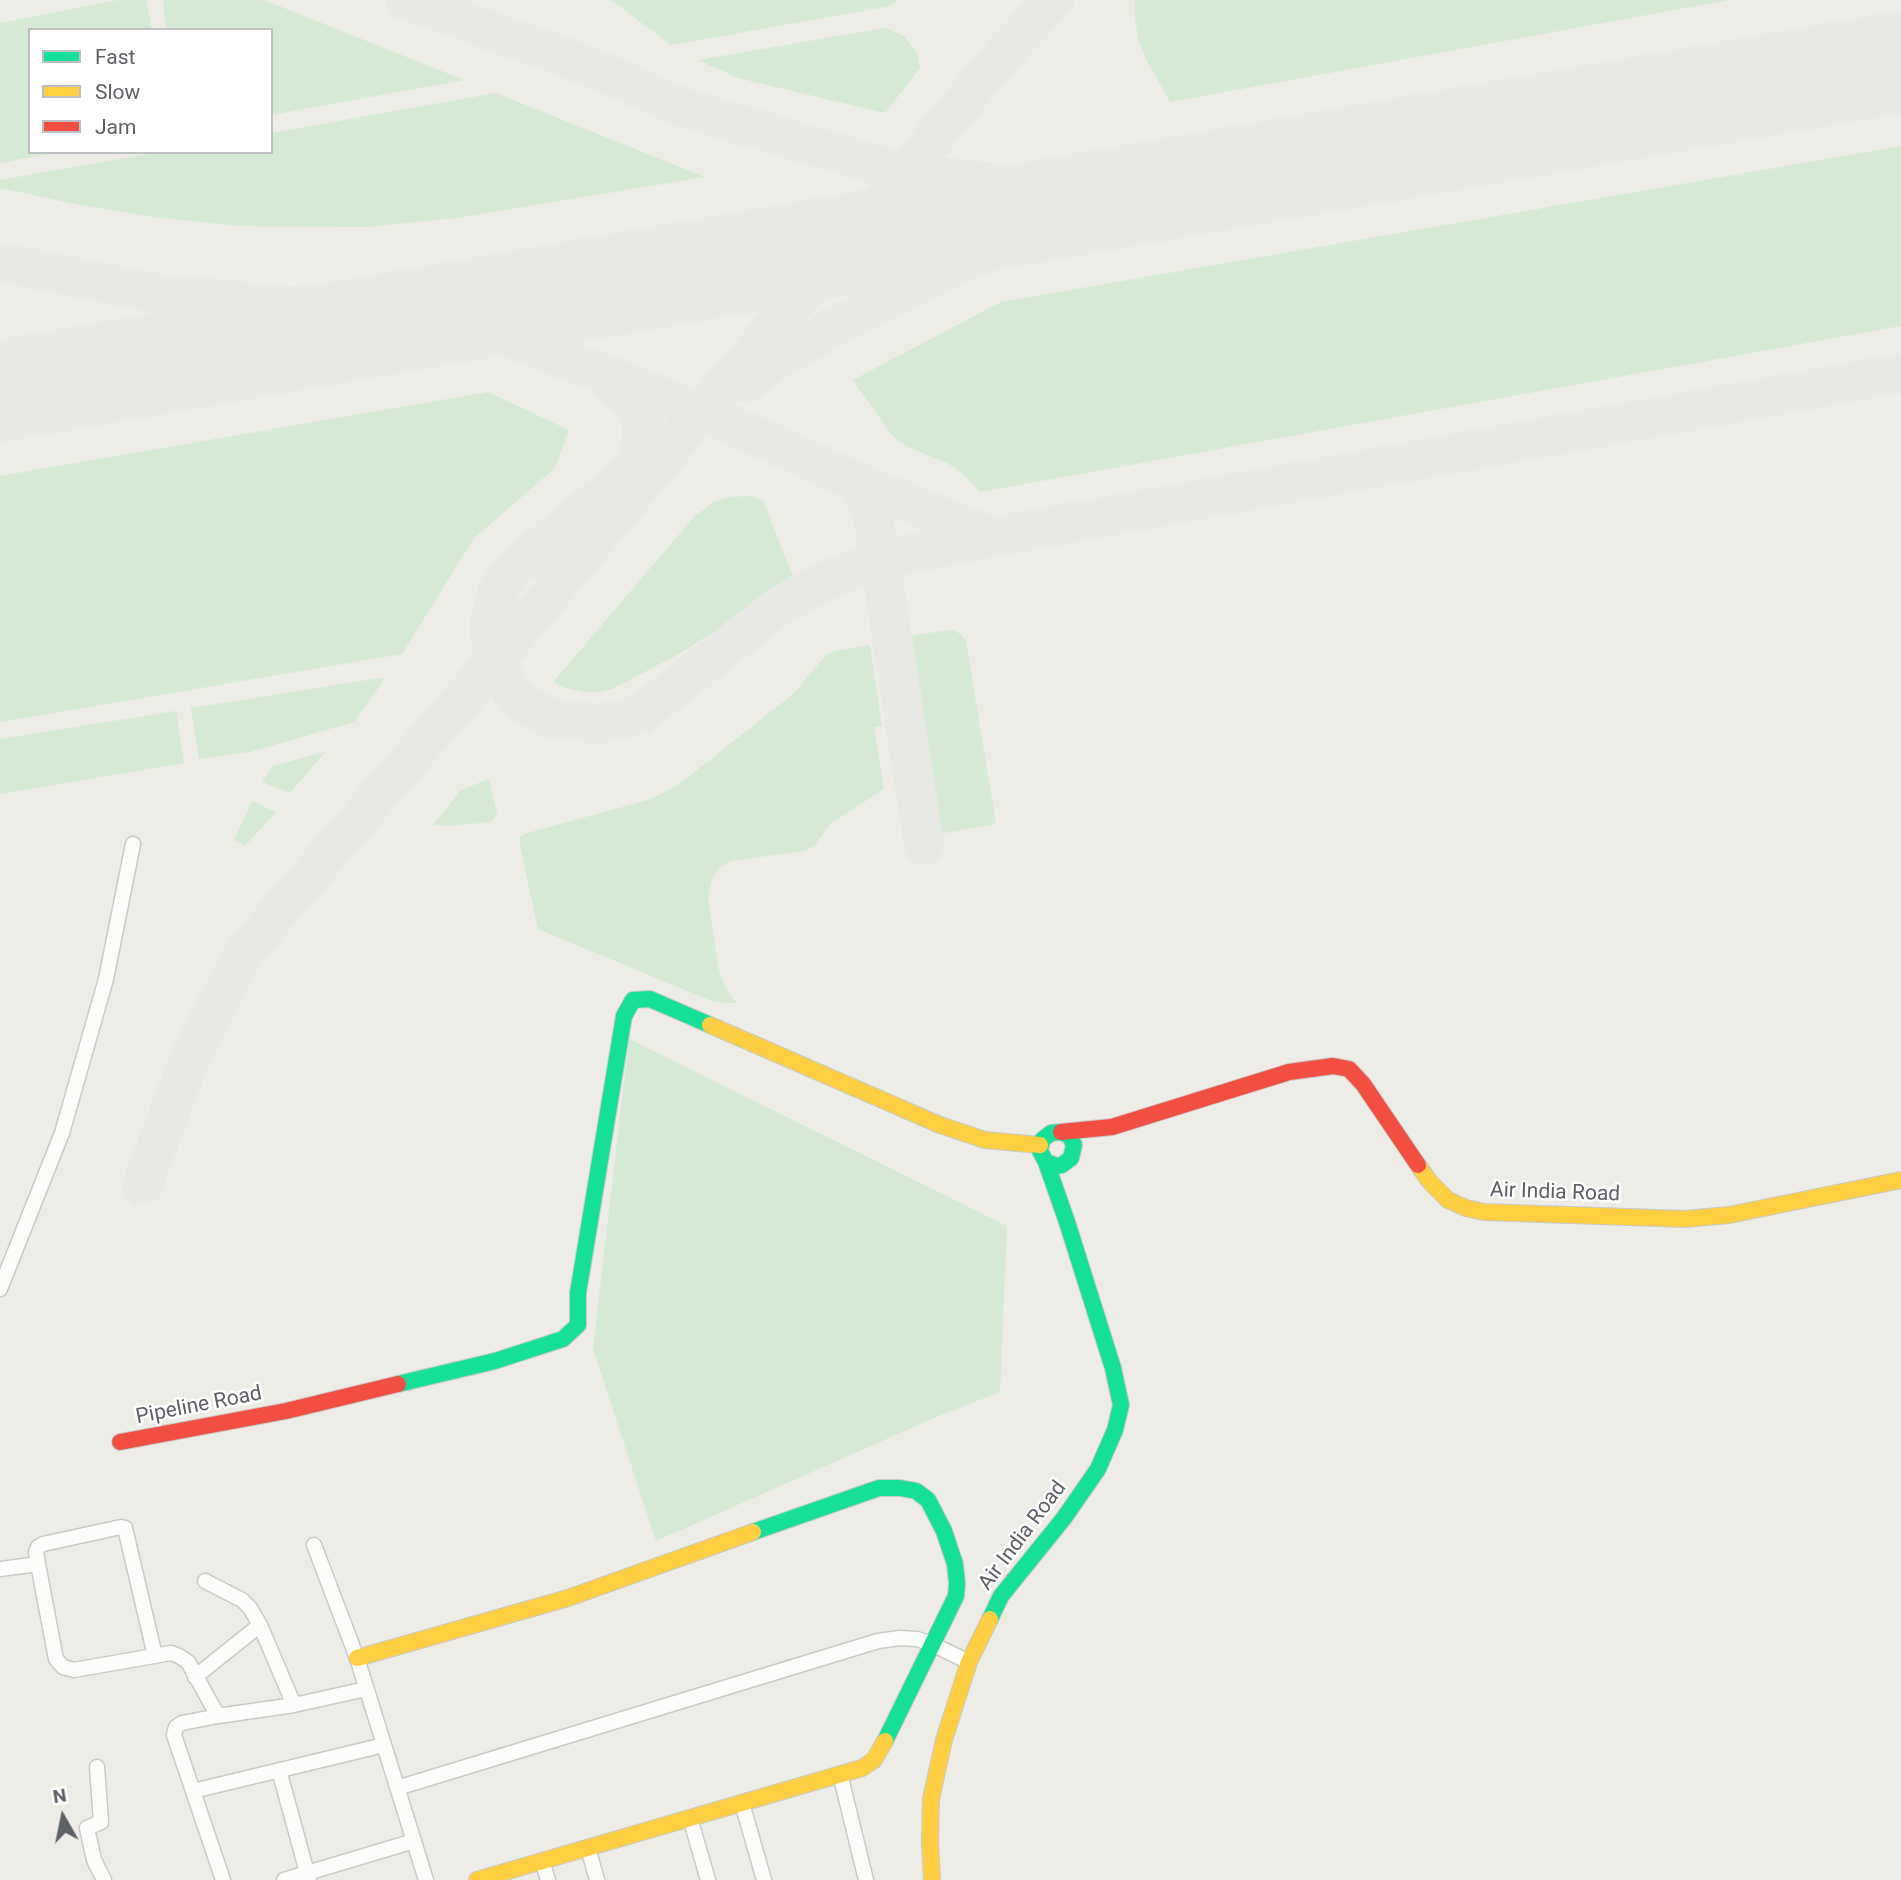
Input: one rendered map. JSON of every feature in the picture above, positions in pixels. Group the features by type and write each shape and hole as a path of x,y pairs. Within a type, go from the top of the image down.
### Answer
{"street":[{"path":"0,1289 62,1133 106,979 133,844"},
{"name":"Pipeline Road","path":"120,1442 286,1412 495,1361 563,1339 578,1325 578,1293 624,1016 633,1000 650,999 940,1125 985,1140 1040,1145"},
{"name":"Air India Road","path":"932,1880 931,1799 944,1740 969,1662 1001,1596 1064,1518 1098,1469 1115,1430 1121,1405 1114,1368 1067,1222 1040,1151 1040,1145 1046,1136 1051,1133 1112,1128 1289,1072 1333,1066 1349,1069 1363,1084 1415,1161 1439,1191 1448,1200 1466,1209 1484,1212 1685,1219 1729,1215 1901,1180"},
{"name":"Air India Road","path":"1069,1161 1112,1128"},
{"name":"Air India Road","path":"1061,1132 1070,1136 1074,1145 1069,1161 1067,1222"},
{"path":"1046,1162 1056,1166 1069,1161"},
{"path":"357,1658 568,1598 879,1488 916,1491 928,1500 944,1531 955,1564 956,1596 874,1760 862,1768 477,1880"},
{"path":"155,1656 125,1528 38,1547 36,1552 56,1659 63,1667 74,1670 155,1656 171,1653 188,1662 218,1716"},
{"path":"314,1545 357,1658 426,1880"},
{"path":"0,1569 38,1564"},
{"path":"205,1581 242,1600 250,1608 294,1705"},
{"path":"195,1677 260,1625"},
{"path":"397,1788 878,1641 900,1637 917,1639 969,1662"},
{"path":"223,1880 174,1735 176,1727 182,1723 294,1705 366,1689"},
{"path":"193,1791 384,1745"},
{"path":"97,1766 101,1822 87,1828 94,1860 104,1880"},
{"path":"279,1770 308,1877"},
{"path":"840,1774 866,1880"},
{"path":"742,1803 764,1880"},
{"path":"690,1818 708,1880"},
{"path":"284,1880 308,1877 414,1841"},
{"path":"588,1848 597,1880"},
{"path":"542,1861 548,1880"}],"green space":[{"path":"118,0 146,0 152,28 28,28 28,154 50,154 0,163 0,23"},
{"path":"163,0 264,0 464,80 273,115 273,28 166,28"},
{"path":"611,0 898,0 891,6 671,45"},
{"path":"1135,0 1729,0 1170,102 1138,39"},
{"path":"885,28 904,36 917,53 920,68 885,113 738,78 698,60"},
{"path":"496,93 705,177 457,218 367,227 238,226 153,217 0,188 0,180 148,154 273,154 273,133"},
{"path":"1901,146 1901,326 980,492 949,464 906,446 891,434 853,380 1001,302"},
{"path":"488,392 569,430 555,468 474,538 402,654 0,722 0,476"},
{"path":"748,496 763,500 794,580 679,654 612,689 584,692 553,682 694,517 713,502"},
{"path":"948,630 962,635 966,642 996,824 933,835 904,637"},
{"path":"870,645 882,726 874,727 884,789 830,824 814,846 805,851 730,861 718,869 711,882 708,898 719,971 726,989 736,1003 714,1002 538,929 519,838 524,834 648,800 663,793 682,782 793,694 827,654"},
{"path":"386,677 354,722 250,752 199,759 191,708"},
{"path":"176,711 184,763 0,794 0,739"},
{"path":"325,752 290,793 262,782 273,766"},
{"path":"489,779 497,814 491,822 433,825 461,790"},
{"path":"252,801 276,812 245,846 234,840"},
{"path":"629,1039 1007,1226 1000,1392 934,1418 656,1541 593,1349"}],"taxiway":[{"path":"406,0 594,68 678,106 905,173 985,182 1096,186 1146,184"},
{"path":"142,1186 192,1053 245,951 494,662 1002,55 1054,0"},
{"path":"746,382 783,356 867,309 958,264 1053,226 1213,181"},
{"path":"0,262 159,294 332,310 451,308"},
{"path":"424,318 456,320 482,327 702,412 858,482 992,537 1901,373"},
{"path":"606,378 633,401 643,421 636,467"},
{"path":"628,474 512,570 497,593 490,626 494,662 517,700 548,717 597,724 641,714 778,607 822,582 881,560 992,537"},
{"path":"858,482 874,520 924,845"}],"runway":[{"path":"0,391 1901,62"}],"traffic: fast":[{"path":"398,1384 495,1361 563,1339 578,1325 578,1293 624,1016 633,1000 650,999 710,1025"},
{"path":"990,1619 1001,1596 1064,1518 1098,1469 1115,1430 1121,1405 1113,1368 1067,1222 1040,1151 1042,1140 1051,1133 1061,1132 1070,1136 1074,1145 1071,1158 1057,1166 1046,1162"},
{"path":"753,1532 879,1488 916,1491 928,1500 944,1531 955,1564 956,1596 885,1741"}],"traffic: slow":[{"path":"710,1025 940,1125 985,1140 1040,1145"},
{"path":"1418,1165 1448,1200 1484,1212 1685,1219 1729,1215 1901,1180"},
{"path":"357,1658 568,1598 753,1532"},
{"path":"932,1880 931,1799 944,1740 969,1662 990,1619"},
{"path":"477,1880 862,1768 874,1760 885,1741"}],"traffic: jam":[{"path":"1061,1132 1112,1127 1289,1072 1333,1066 1349,1069 1363,1084 1418,1165"},
{"path":"120,1442 286,1411 398,1384"}]}
